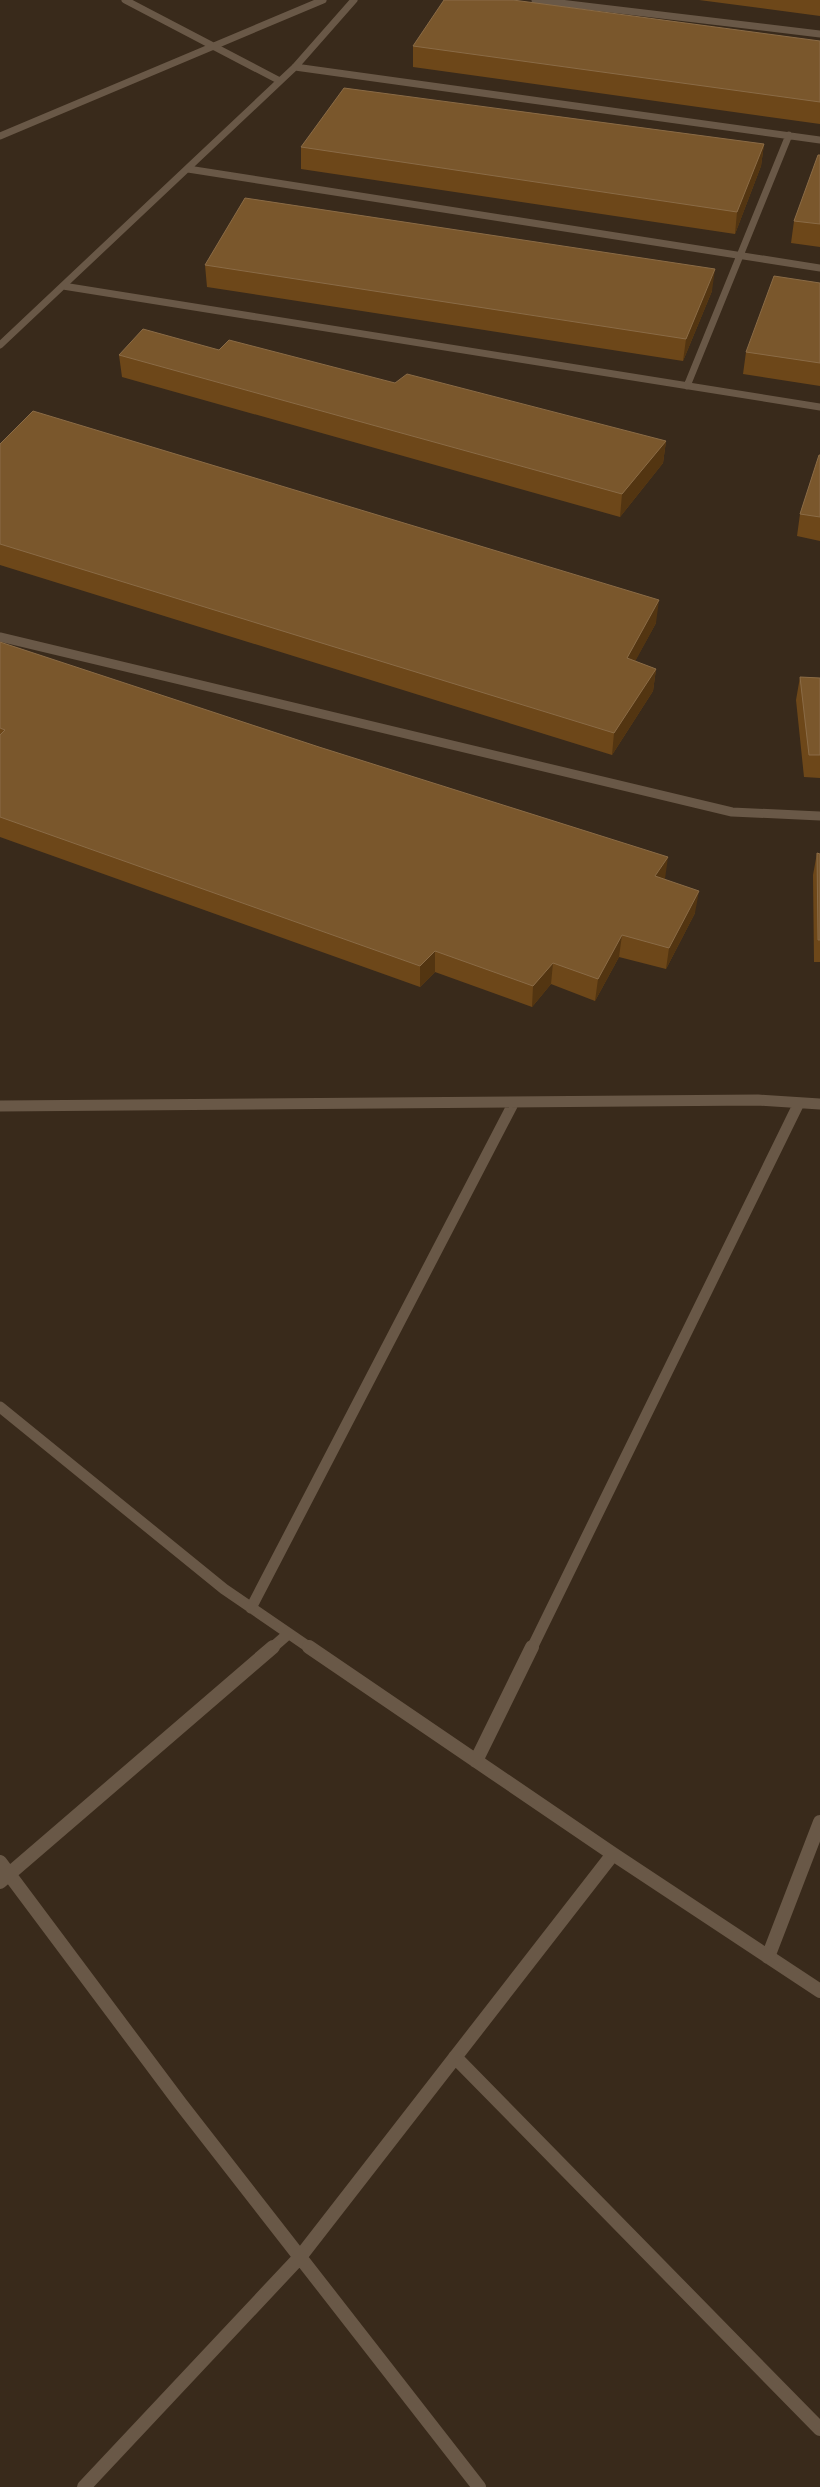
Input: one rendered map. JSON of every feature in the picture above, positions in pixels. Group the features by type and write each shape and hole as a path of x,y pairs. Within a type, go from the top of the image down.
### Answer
{"street":[{"path":"125,0 280,81"},
{"path":"0,136 323,0"},
{"path":"0,345 295,67 354,0"},
{"path":"535,0 820,34"},
{"path":"295,67 820,140"},
{"path":"687,386 789,135"},
{"path":"188,169 820,268"},
{"path":"63,286 820,407"},
{"path":"0,637 732,812 820,816"},
{"path":"0,1106 758,1100 820,1104"},
{"path":"251,1608 514,1102"},
{"path":"476,1761 799,1103"},
{"path":"0,1407 224,1590 613,1854 820,1991"},
{"path":"5,1878 288,1634"},
{"path":"768,1957 820,1822"},
{"path":"84,2487 300,2257 613,1854"},
{"path":"0,1862 5,1878 479,2487"},
{"path":"455,2057 820,2430"}],"building":[{"path":"444,0 513,0 820,41 820,102 413,46"},
{"path":"344,88 764,144 737,212 301,147"},
{"path":"818,155 820,155 820,224 794,221"},
{"path":"245,198 715,269 686,339 205,265"},
{"path":"774,276 820,283 820,363 746,352"},
{"path":"143,329 219,350 229,340 395,383 407,374 666,441 622,494 119,355"},
{"path":"33,411 659,600 627,658 656,669 614,733 0,544 0,444"},
{"path":"820,455 820,517 800,514"},
{"path":"0,642 319,747 668,857 655,876 699,891 669,948 622,935 598,979 553,963 533,986 435,951 420,966 0,817 0,735 5,730 0,728"},
{"path":"800,677 820,678 820,755 809,755"},
{"path":"817,853 820,854 820,940 818,940"}]}
